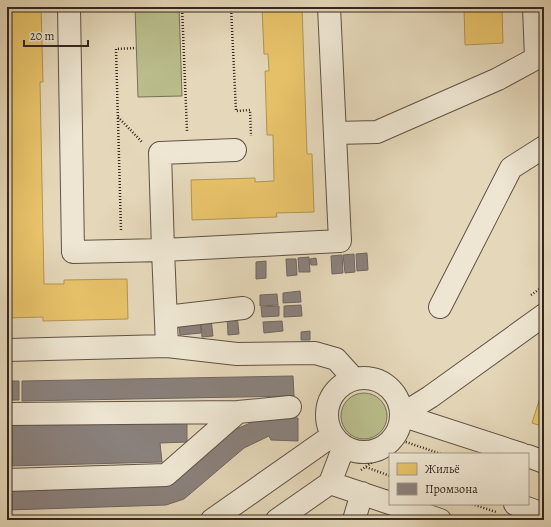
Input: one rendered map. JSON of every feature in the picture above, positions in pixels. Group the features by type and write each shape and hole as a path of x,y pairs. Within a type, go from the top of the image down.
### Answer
{"lane":[{"path":"69,7 73,252 163,250 340,241 329,7"},
{"path":"335,133 377,132 498,79 540,56 534,7"},
{"path":"167,346 160,153 188,152 243,146"},
{"path":"440,307 511,168 544,147"},
{"path":"166,317 243,308"},
{"path":"401,415 430,397 544,315"},
{"path":"7,350 167,346 237,354 315,353 336,359 354,379"},
{"path":"212,520 366,456 387,444 394,436 399,426 401,415 399,404 395,395 387,386 366,378 354,379 343,385 334,393 329,404 327,416 329,428 366,456"},
{"path":"7,414 238,412 290,407"},
{"path":"7,480 166,475 238,412"},
{"path":"401,415 518,453"},
{"path":"277,520 334,484 366,456"},
{"path":"529,456 544,462"},
{"path":"334,484 389,503"},
{"path":"354,520 362,493"},
{"path":"396,505 440,520"},
{"path":"518,505 544,514"}],"path":[{"path":"182,7 188,152"},
{"path":"231,7 236,110 250,110 243,146"},
{"path":"122,251 116,48 136,48"},
{"path":"118,116 153,153 160,153"},
{"path":"334,484 366,456 402,441 427,423"},
{"path":"402,441 438,453"},
{"path":"319,514 321,519 324,520"}],"green space":[{"path":"135,7 179,7 182,96 138,97"},
{"path":"359,393 369,393 377,397 383,403 387,411 387,421 383,429 377,435 369,439 359,439 351,435 345,429 341,421 341,411 345,403 351,397"}],"building: Жильё":[{"path":"7,7 41,7 43,82 40,82 44,284 64,284 64,280 127,279 128,319 43,321 43,317 7,318"},
{"path":"262,7 302,7 307,154 312,154 314,212 276,213 277,217 192,220 191,180 255,178 255,182 274,181 273,135 267,135 265,71 269,71 268,54 264,54"},
{"path":"464,7 502,7 503,43 465,45"},
{"path":"544,388 544,427 532,423"}],"building: Промзона":[{"path":"367,253 368,270 357,271 356,254"},
{"path":"354,254 355,272 345,273 343,255"},
{"path":"342,255 343,273 332,274 331,256"},
{"path":"309,257 310,272 299,272 298,258"},
{"path":"316,258 317,265 311,265 310,259"},
{"path":"286,259 296,259 297,275 287,276"},
{"path":"266,261 266,278 256,279 256,262"},
{"path":"300,291 301,302 283,303 283,293"},
{"path":"277,294 278,305 260,306 260,295"},
{"path":"301,305 302,316 284,317 284,306"},
{"path":"279,306 279,316 262,317 261,307"},
{"path":"237,314 239,334 228,335 227,315"},
{"path":"200,318 201,333 180,335 178,320"},
{"path":"211,319 213,336 202,337 201,320"},
{"path":"282,321 283,331 264,333 263,322"},
{"path":"310,331 310,340 301,340 301,332"},
{"path":"293,376 294,396 22,401 22,381"},
{"path":"7,381 19,381 19,400 9,400 9,402 7,402"},
{"path":"262,418 298,418 298,441 271,440 269,436 244,448 184,499 166,505 7,510 7,489 174,481 234,430"},
{"path":"187,421 187,442 160,443 162,462 9,466 8,424"},
{"path":"24,519 24,520 12,520"}]}
